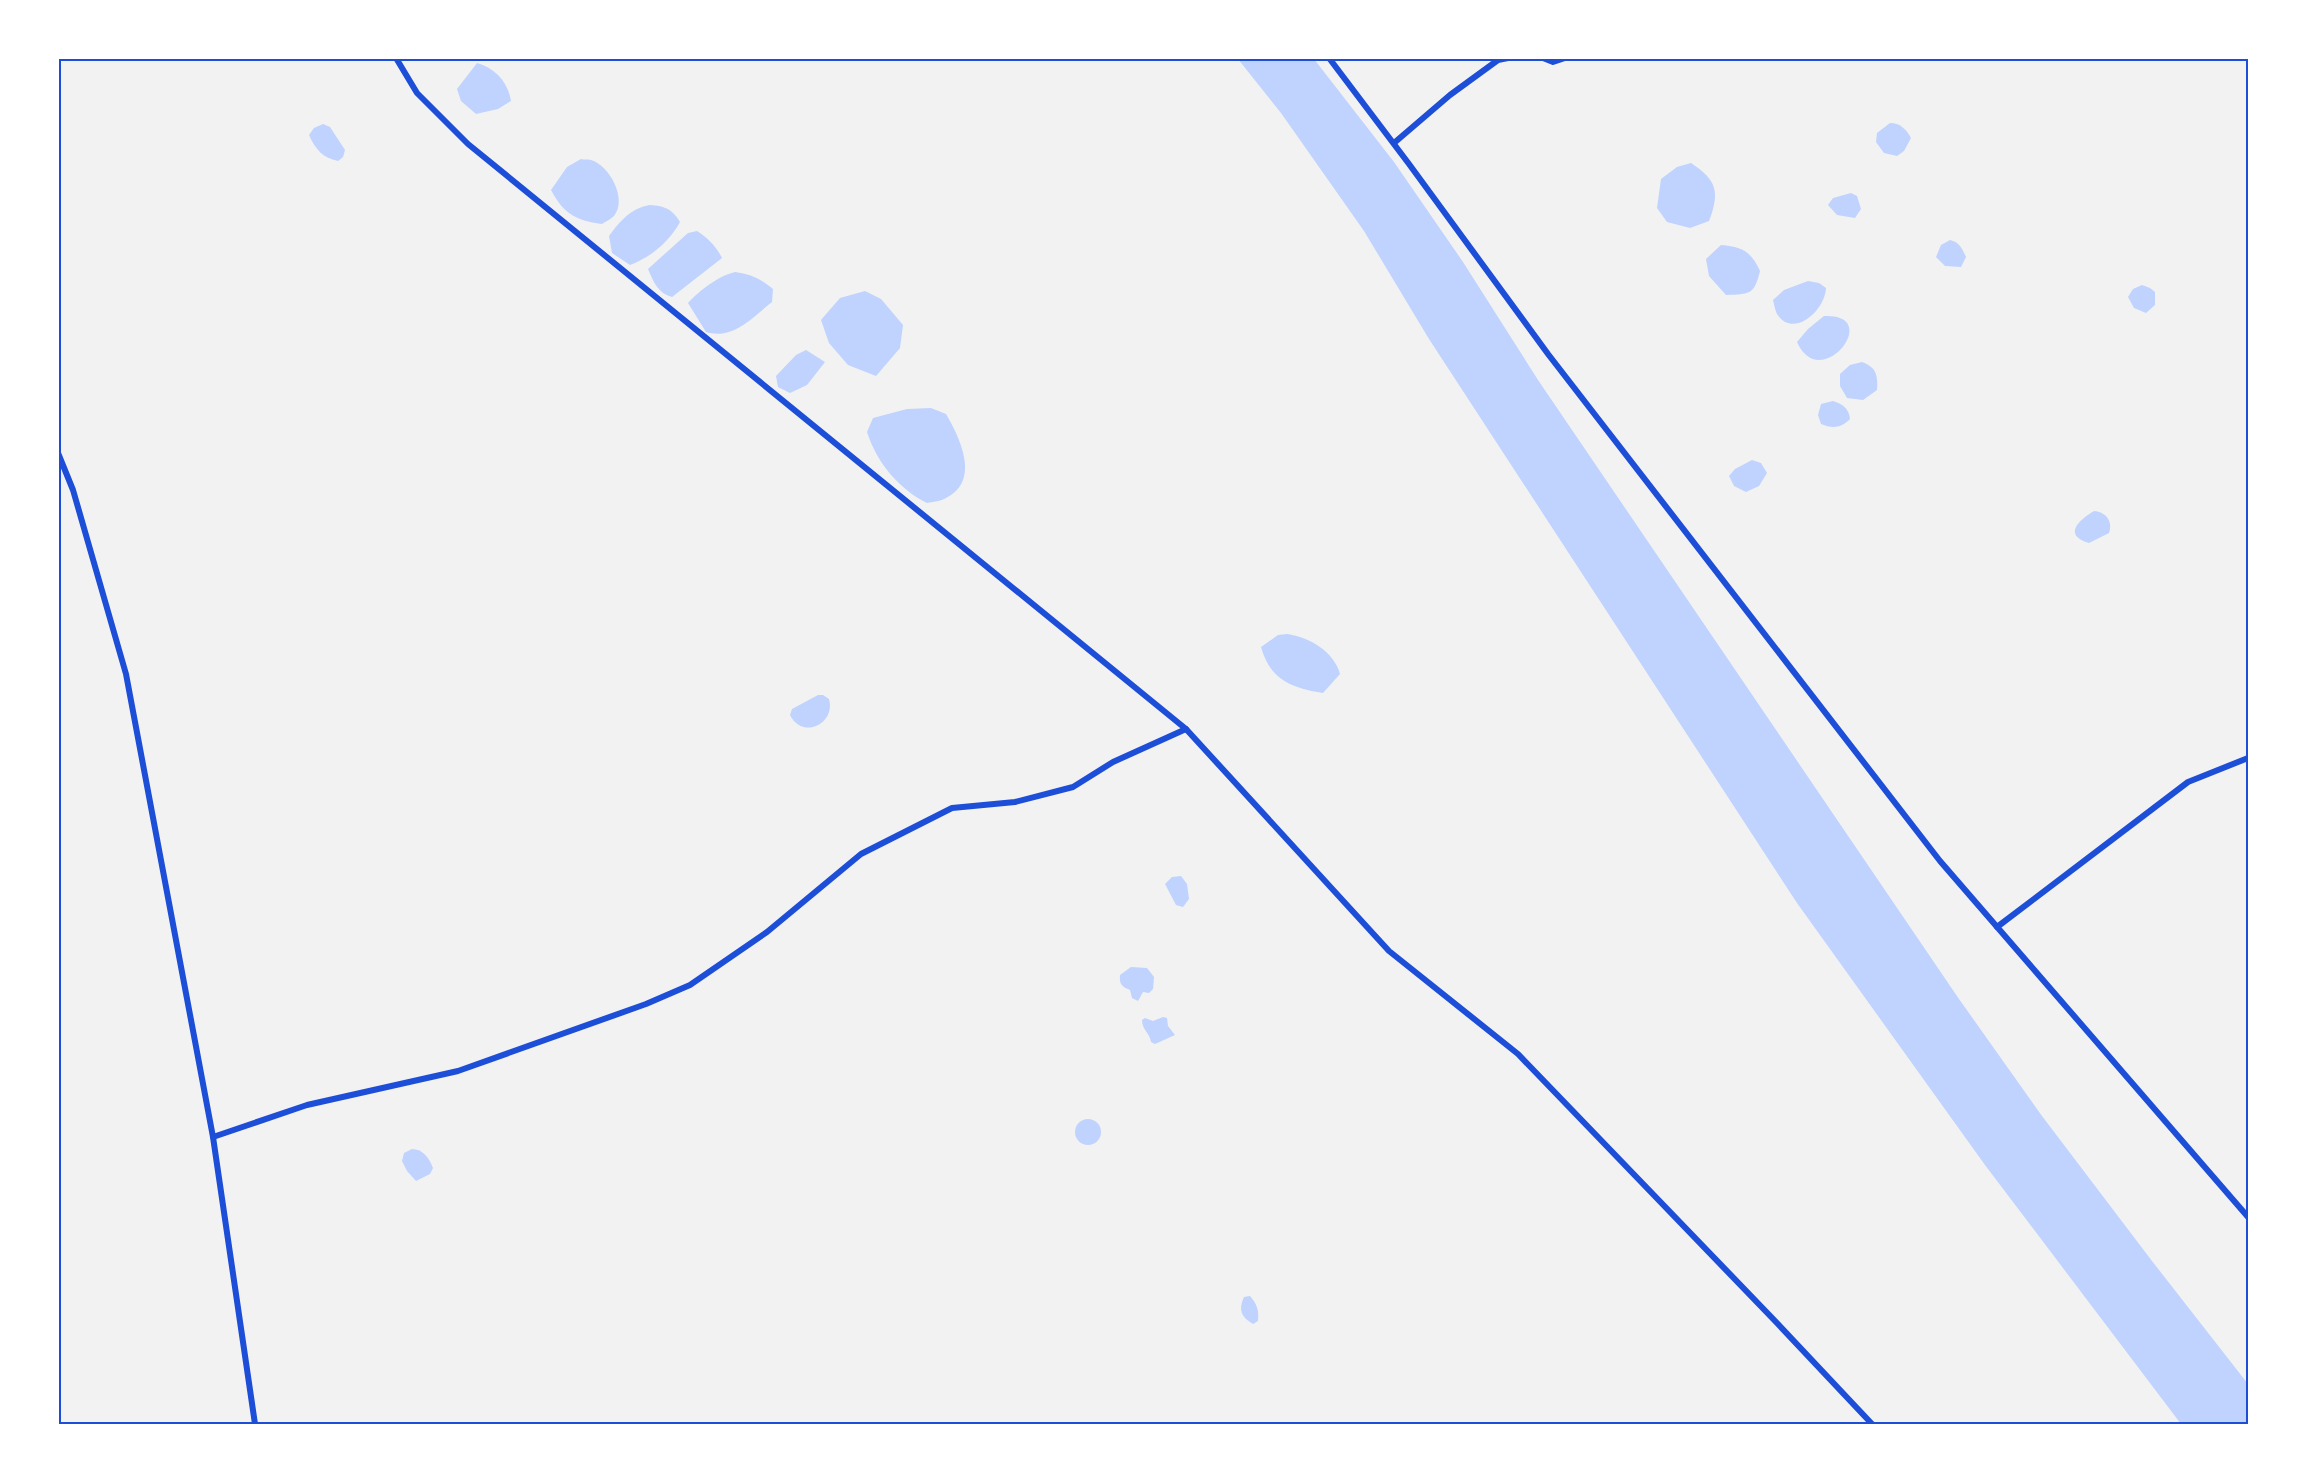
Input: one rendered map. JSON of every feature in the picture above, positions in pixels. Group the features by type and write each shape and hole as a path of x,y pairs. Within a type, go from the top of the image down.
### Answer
{"street":[{"path":"396,58 417,93 468,144 1186,729 1389,951 1518,1054 1872,1425"},
{"path":"1329,58 1583,400 1940,861 2248,1217"},
{"path":"1394,143 1450,95 1498,60 1508,58"},
{"path":"1543,58 1553,62 1565,58"},
{"path":"58,453 73,490 126,674 213,1137 255,1425"},
{"path":"213,1137 307,1105 458,1071 646,1004 690,985 767,932 861,854 952,808 1016,802 1073,787 1113,762 1186,729"},
{"path":"1997,927 2188,782 2248,758"}],"water":[{"path":"1238,59 1314,59 1394,162 1463,262 1538,380 1959,999 2042,1116 2248,1384 2248,1424 2181,1424 1985,1165 1797,903 1429,339 1364,231 1281,113"},
{"path":"477,63 489,68 500,77 511,101 498,109 476,114 461,101 457,89"},
{"path":"1890,123 1902,127 1911,138 1904,151 1897,156 1884,153 1876,142 1877,133"},
{"path":"323,124 330,127 345,150 343,157 338,161 320,152 309,135 314,128"},
{"path":"581,159 591,160 604,168 618,192 618,209 614,216 602,224 577,218 571,214 561,205 551,190 567,167"},
{"path":"1691,163 1711,181 1715,194 1709,221 1690,228 1667,222 1657,208 1661,179 1677,167"},
{"path":"1851,193 1857,196 1861,209 1855,218 1837,215 1828,205 1833,198"},
{"path":"650,205 668,209 680,222 659,248 630,265 612,253 609,236 626,216"},
{"path":"697,231 705,236 722,258 672,297 663,293 652,279 648,269 688,233"},
{"path":"1950,240 1960,246 1966,257 1961,267 1945,266 1936,257 1941,245"},
{"path":"1721,245 1745,251 1757,264 1760,271 1756,285 1750,292 1726,295 1709,276 1706,259"},
{"path":"735,272 756,278 773,289 772,302 742,326 725,333 706,332 688,303 709,284"},
{"path":"1808,281 1819,283 1826,288 1820,305 1807,319 1799,323 1791,324 1784,321 1777,314 1773,300 1784,290"},
{"path":"2142,285 2155,292 2155,305 2146,313 2134,308 2128,297 2133,289"},
{"path":"865,291 881,299 903,325 900,348 876,376 848,365 829,343 821,320 840,298"},
{"path":"1824,316 1841,318 1849,326 1848,337 1842,348 1832,356 1820,360 1807,356 1797,342"},
{"path":"806,350 825,362 807,385 790,393 778,387 776,376 796,355"},
{"path":"1862,362 1875,372 1877,390 1863,400 1847,398 1840,386 1840,374 1850,365"},
{"path":"1833,401 1844,407 1850,419 1837,427 1829,427 1821,424 1818,415 1821,404"},
{"path":"931,408 946,414 957,435 965,470 963,481 957,490 944,499 927,503 898,483 890,474 867,432 873,418 907,409"},
{"path":"1752,460 1761,463 1767,473 1759,486 1746,492 1734,486 1729,476 1735,469"},
{"path":"2094,511 2108,518 2110,529 2109,533 2089,543 2081,540 2075,532 2079,523"},
{"path":"1287,634 1304,638 1320,647 1327,652 1337,666 1340,674 1323,693 1292,685 1276,675 1270,667 1261,647 1278,635"},
{"path":"818,695 829,699 828,716 817,726 809,728 795,723 790,715 792,709"},
{"path":"1181,876 1187,884 1189,899 1183,907 1176,905 1165,884 1172,877"},
{"path":"1131,967 1147,968 1154,977 1153,989 1149,993 1143,992 1138,1001 1132,998 1130,990 1120,981 1120,975"},
{"path":"1163,1017 1167,1018 1168,1026 1175,1035 1155,1044 1151,1042 1142,1020 1145,1018 1153,1021"},
{"path":"1088,1119 1097,1123 1101,1132 1097,1141 1088,1145 1079,1141 1075,1132 1079,1123"},
{"path":"412,1149 425,1155 433,1168 430,1174 416,1181 402,1161 404,1153"},
{"path":"1250,1296 1256,1305 1258,1314 1258,1321 1253,1324 1243,1316 1241,1309 1244,1297"}]}
